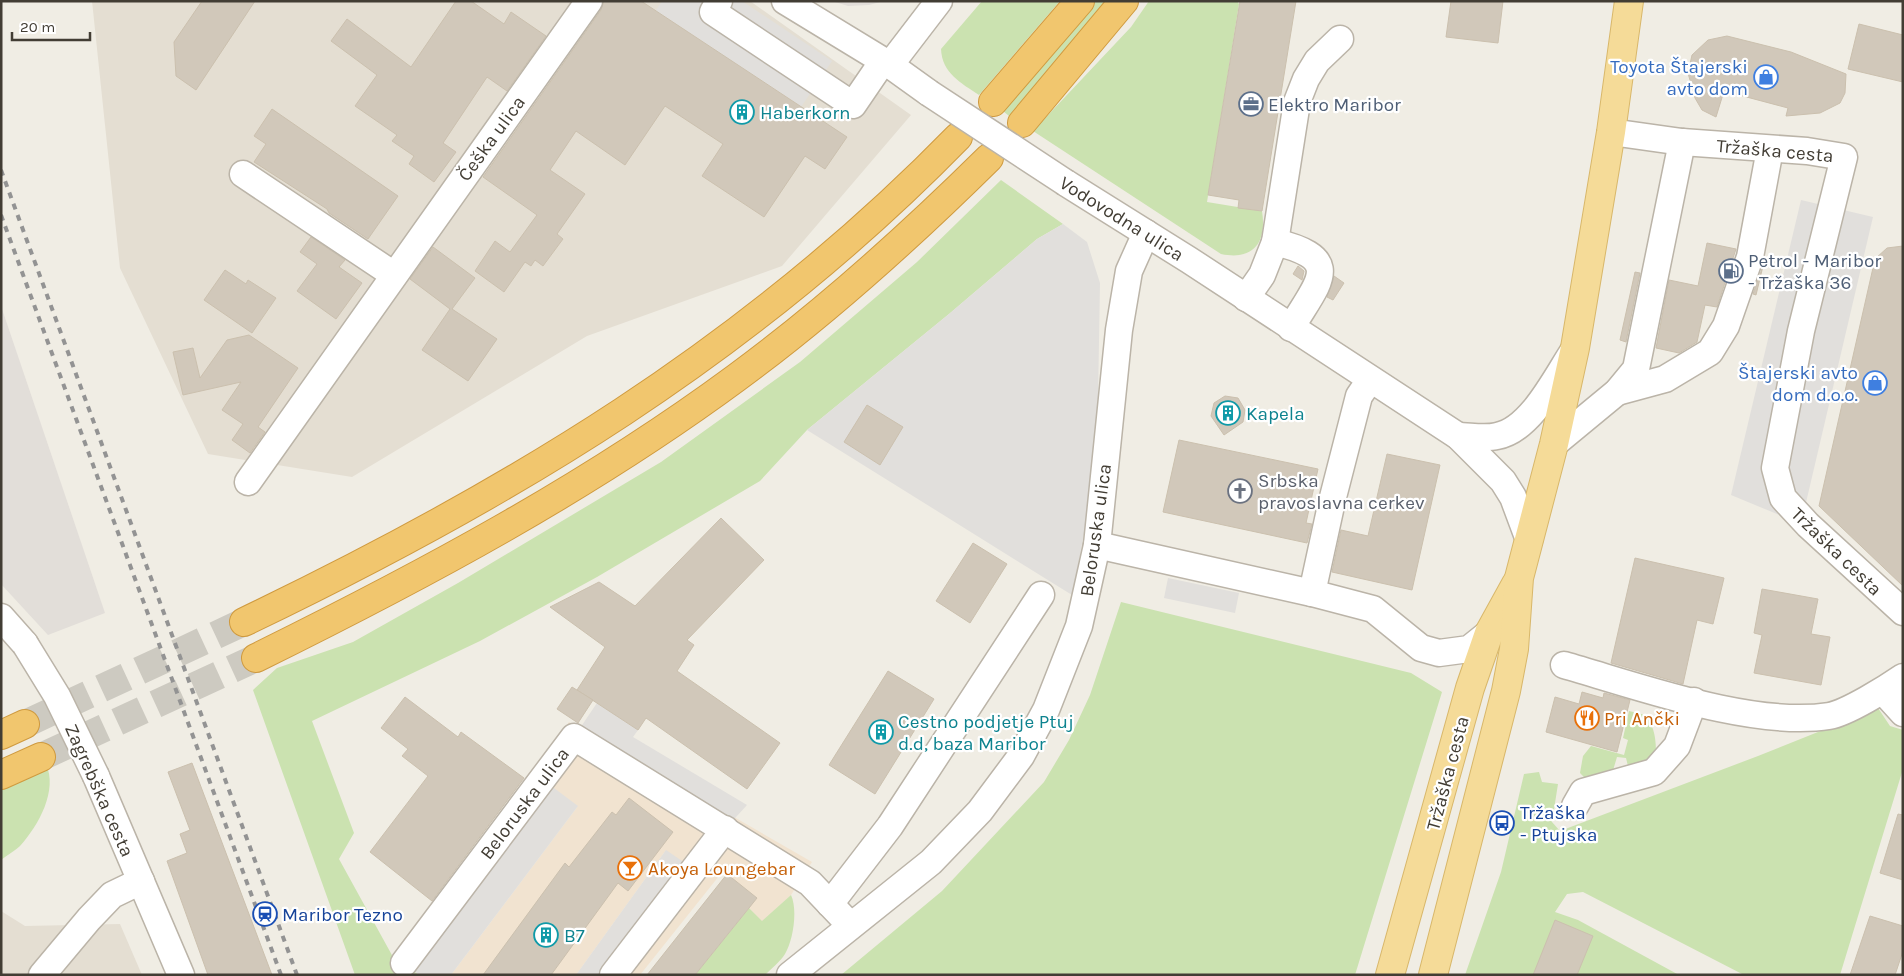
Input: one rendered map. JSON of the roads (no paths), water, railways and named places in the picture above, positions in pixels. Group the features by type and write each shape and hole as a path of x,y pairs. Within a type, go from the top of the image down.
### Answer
{"highway":[{"path":"993,102 1080,1"},
{"path":"1022,123 1124,1"},
{"path":"244,622 360,565 477,503 538,467 655,392 768,309 839,250 896,199 958,137"},
{"path":"256,658 364,603 488,536 600,469 735,379 845,292 905,239 989,158"},
{"path":"1,775 41,757"}],"main road":[{"name":"Tržaška cesta","path":"1432,975 1506,691 1514,650 1519,578 1554,444 1575,348 1611,132 1629,1"},
{"name":"Tržaška cesta","path":"1390,975 1470,688 1489,634 1519,578"}],"street":[{"name":"Češka ulica","path":"248,482 589,1"},
{"path":"719,1 713,12 853,105 938,1"},
{"name":"Vodovodna ulica","path":"785,1 887,63 929,93 1066,183 1458,436 1502,481 1513,496 1529,540"},
{"path":"1246,298 1262,275 1275,242 1297,102 1306,79 1317,61 1340,39"},
{"name":"Tržaška cesta","path":"1611,132 1682,142 1844,157 1801,332 1775,468 1783,498 1808,525 1903,612"},
{"path":"1554,444 1617,392 1636,369 1682,142"},
{"path":"1617,392 1665,379 1710,352 1726,326 1750,257 1770,149"},
{"path":"243,174 394,275"},
{"name":"Beloruska ulica","path":"790,975 931,862 980,811 1021,756 1046,710 1079,626 1097,545 1119,330 1129,271 1146,233"},
{"path":"1275,242 1297,247 1313,255 1320,266 1320,279 1291,328"},
{"path":"1458,436 1498,436 1518,427 1534,410 1575,348"},
{"path":"1312,593 1332,501 1359,396 1370,380"},
{"path":"1097,545 1312,593 1373,609 1421,648 1440,653 1470,649 1489,634"},
{"path":"830,904 890,826 1041,595"},
{"name":"Zagrebška cesta","path":"1,616 26,644 57,696 96,776 181,975"},
{"path":"1564,666 1694,701 1769,717 1830,716 1893,684 1903,713"},
{"path":"1575,806 1584,792 1654,772 1677,746 1694,701"},
{"name":"Beloruska ulica","path":"404,963 574,737 810,883 850,925"},
{"path":"613,975 725,829"},
{"path":"42,975 89,919 112,895 141,880"}],"tunnel":[{"path":"25,724 244,622"},
{"path":"41,757 256,658"}],"railway":[{"path":"1,170 297,975"},
{"path":"1,215 281,975"}],"place":[{"name":"Toyota Štajerski avto dom","path":"1766,77"},
{"name":"Elektro Maribor","path":"1251,104"},
{"name":"Haberkorn","path":"742,112"},
{"name":"Petrol - Maribor - Tržaška 36","path":"1731,271"},
{"name":"Štajerski avto dom d.o.o.","path":"1875,383"},
{"name":"Kapela","path":"1228,413"},
{"name":"Srbska pravoslavna cerkev","path":"1240,491"},
{"name":"Pri Ančki","path":"1587,718"},
{"name":"Cestno podjetje Ptuj d.d, baza Maribor","path":"881,732"},
{"name":"Tržaška - Ptujska","path":"1502,823"},
{"name":"Akoya Loungebar","path":"630,868"},
{"name":"Maribor Tezno","path":"265,914"},
{"name":"B7","path":"546,935"}]}
